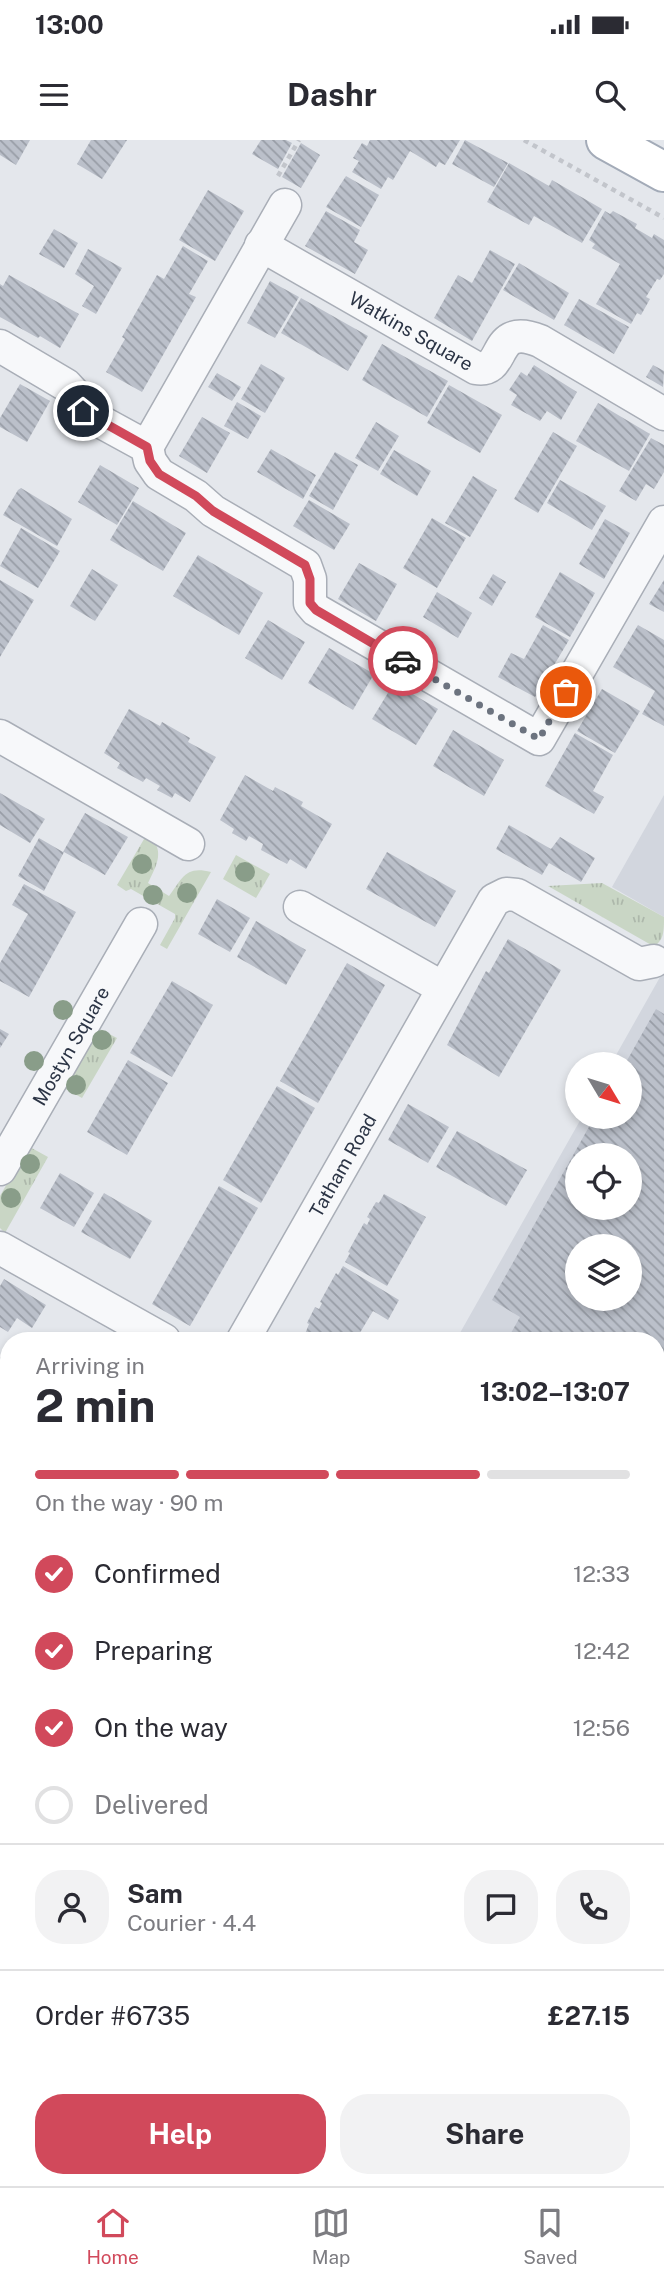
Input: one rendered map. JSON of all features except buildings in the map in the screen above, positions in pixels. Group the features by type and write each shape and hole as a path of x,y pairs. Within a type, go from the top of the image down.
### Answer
{"main road":[{"path":"609,141 664,172"}],"street":[{"path":"280,192 261,245 147,447 150,461 159,474 196,496 213,511 305,565 310,579 310,603 316,610 539,739 664,522"},
{"name":"Watkins Square","path":"261,245 476,368 489,367 515,335 526,335 664,414"},
{"path":"0,346 66,385 77,397 83,411 147,447"},
{"path":"0,736 188,844"},
{"name":"Tatham Road","path":"248,1332 494,900 506,894 517,895 639,964 654,961"},
{"path":"300,907 443,988"},
{"name":"Mostyn Square","path":"0,1170 141,924"},
{"path":"0,1248 150,1332"}],"path":[{"path":"280,192 299,140"},
{"path":"524,140 664,218"}],"shaded area":[{"path":"664,795 664,917 612,887"},
{"path":"664,970 664,1332 461,1332 565,1147 565,1220 642,1220 642,1143 567,1143 575,1129 642,1129 642,1052 618,1052"}],"green space":[{"path":"147,834 158,851 157,864 148,883 169,896 181,879 190,872 211,872 167,949 160,945 175,914 131,889 126,891 117,885"},
{"path":"236,855 270,874 256,898 223,879"},
{"path":"602,883 664,917 663,931 657,944 653,946 548,886"},
{"path":"96,1027 117,1038 82,1098 62,1087"},
{"path":"28,1146 48,1157 5,1233 0,1228 0,1196"}],"way so far":[{"path":"403,661 539,739 566,692"}],"route":[{"path":"83,411 147,447 150,461 159,474 196,496 213,511 305,565 310,579 310,603 316,610 403,661"}]}
